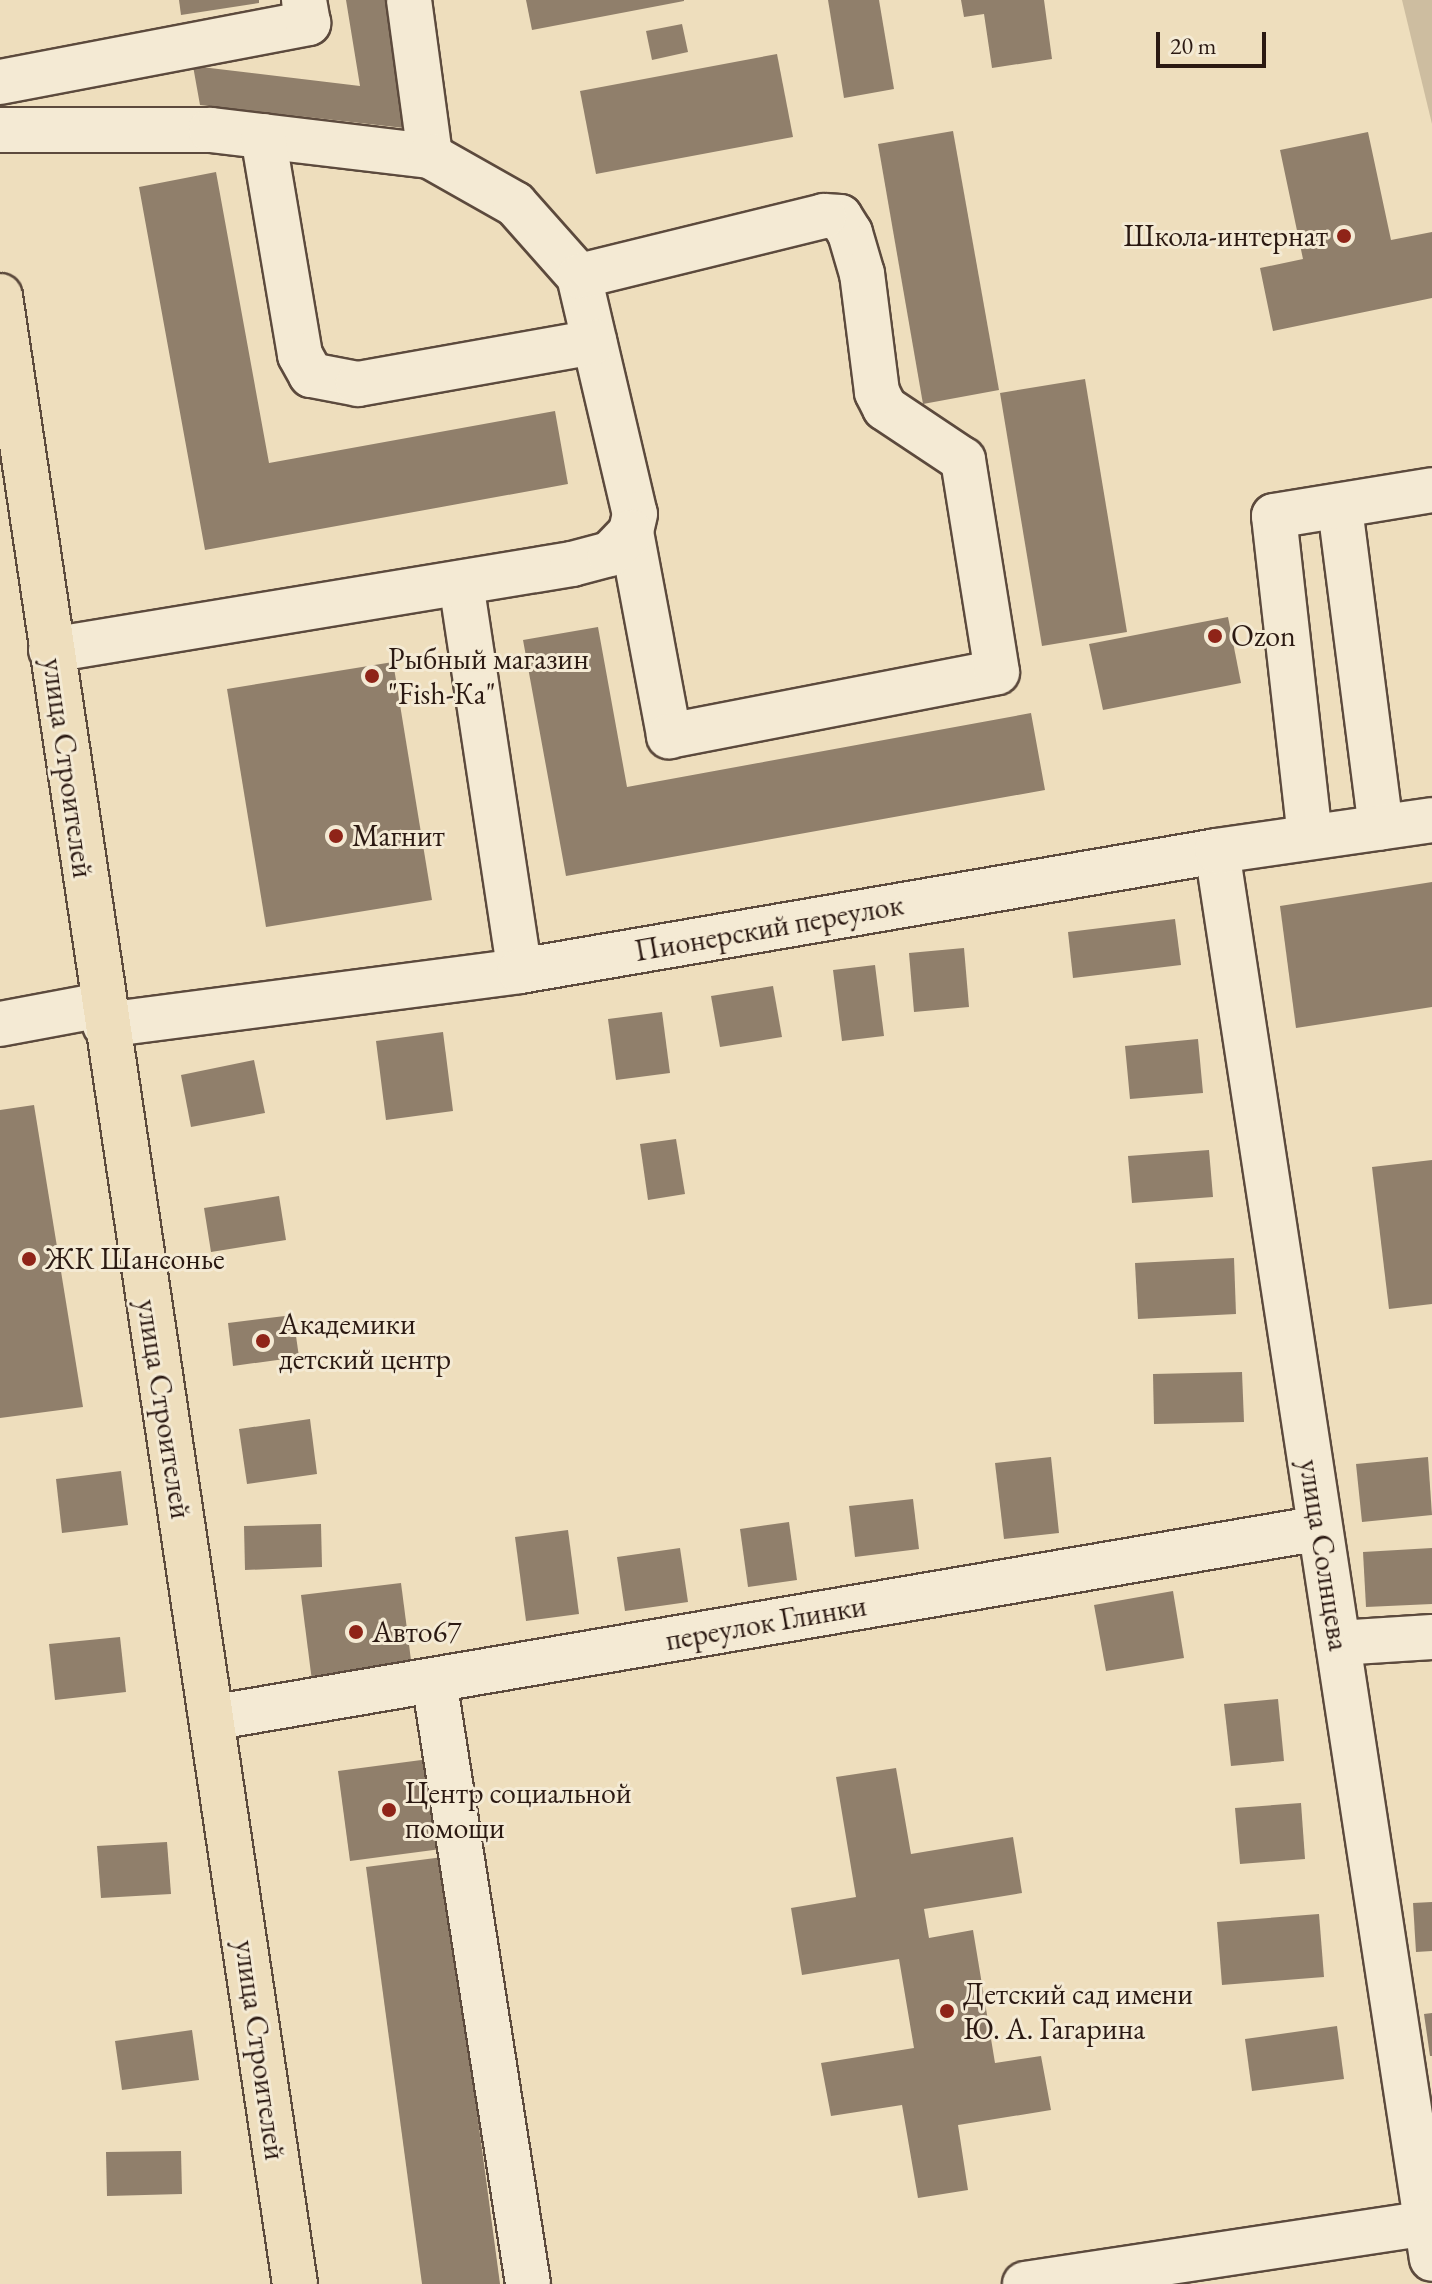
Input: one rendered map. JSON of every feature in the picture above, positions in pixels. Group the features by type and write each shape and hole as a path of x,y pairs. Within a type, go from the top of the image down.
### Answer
{"main road":[{"name":"улица Строителей","path":"0,299 103,1015 295,2284"}],"street":[{"path":"0,82 308,23 304,0"},
{"path":"409,0 430,156"},
{"path":"0,130 118,128 263,136 430,156 515,204 579,276 635,514 631,532 669,736 997,672 963,460 885,408 877,392 862,274 850,233 840,217 824,216 579,276"},
{"path":"263,136 300,355 311,375 358,384 594,342"},
{"path":"1310,837 1274,516 1340,508 1432,490"},
{"path":"1340,508 1381,827"},
{"path":"51,650 461,583 610,554 631,532"},
{"path":"461,583 520,971"},
{"name":"Пионерский переулок","path":"0,1024 520,971 1217,851 1432,820"},
{"name":"улица Солнцева","path":"1217,851 1429,2241"},
{"name":"переулок Глинки","path":"211,1718 1320,1528"},
{"path":"1338,1643 1432,1637"},
{"path":"434,1680 528,2284"},
{"path":"1025,2284 1429,2241"}],"shaded area":[{"path":"1402,0 1432,0 1432,124"}],"building":[{"path":"179,0 259,0 259,3 181,15"},
{"path":"346,0 386,0 404,128 200,105 193,66 360,86"},
{"path":"526,0 684,0 684,1 532,30"},
{"path":"828,0 879,0 894,89 844,98"},
{"path":"961,0 1044,0 1052,59 992,68 984,14 964,17"},
{"path":"682,24 688,52 652,60 646,31"},
{"path":"777,54 793,137 596,174 580,91"},
{"path":"953,131 999,390 923,404 878,144"},
{"name":"Школа-интернат","path":"1368,132 1391,240 1432,232 1432,298 1273,331 1260,268 1303,259 1280,150"},
{"path":"216,172 269,463 555,411 568,484 205,550 139,187"},
{"path":"1085,379 1127,632 1042,646 1000,393"},
{"path":"1228,617 1241,683 1103,710 1089,644"},
{"path":"598,627 627,787 1031,713 1045,790 566,876 523,640"},
{"name":"Магнит","path":"393,662 432,900 266,927 227,689"},
{"path":"1432,882 1432,1007 1296,1028 1280,906"},
{"path":"1175,919 1181,965 1073,978 1068,932"},
{"path":"964,948 969,1007 914,1012 909,953"},
{"path":"875,965 884,1036 842,1041 833,970"},
{"path":"773,986 782,1037 720,1047 711,996"},
{"path":"662,1012 670,1073 616,1080 608,1019"},
{"path":"443,1032 453,1111 386,1120 376,1041"},
{"path":"1198,1039 1203,1093 1130,1099 1125,1046"},
{"path":"254,1060 265,1113 191,1127 181,1075"},
{"name":"ЖК Шансонье","path":"34,1105 83,1407 0,1418 0,1110"},
{"path":"676,1139 685,1194 648,1200 640,1144"},
{"path":"1209,1150 1213,1197 1132,1203 1128,1156"},
{"path":"1432,1160 1432,1304 1389,1309 1372,1167"},
{"path":"279,1196 286,1240 211,1252 204,1208"},
{"path":"1234,1258 1236,1314 1138,1319 1135,1263"},
{"path":"293,1315 299,1357 233,1366 228,1323"},
{"path":"1242,1372 1244,1422 1154,1424 1153,1374"},
{"path":"310,1419 317,1474 247,1484 239,1429"},
{"path":"1051,1457 1059,1533 1004,1539 995,1463"},
{"path":"1428,1457 1432,1515 1362,1522 1356,1464"},
{"path":"121,1471 128,1525 62,1533 56,1479"},
{"path":"913,1499 919,1549 855,1557 849,1506"},
{"path":"789,1522 797,1580 748,1587 740,1529"},
{"path":"321,1524 322,1567 245,1570 244,1526"},
{"path":"568,1530 579,1614 526,1621 515,1537"},
{"path":"680,1548 688,1602 625,1611 617,1557"},
{"path":"1432,1548 1432,1604 1366,1607 1363,1552"},
{"path":"401,1583 412,1668 312,1681 301,1595"},
{"path":"1173,1591 1184,1658 1106,1671 1094,1605"},
{"path":"120,1637 126,1692 55,1700 49,1644"},
{"path":"1278,1699 1284,1761 1231,1766 1224,1704"},
{"name":"Центр социальной помощи","path":"429,1759 441,1849 350,1861 338,1771"},
{"name":"Детский сад имени Ю. А. Гагарина","path":"896,1768 911,1854 1013,1837 1022,1893 924,1909 929,1938 973,1930 995,2063 1041,2056 1051,2110 958,2125 968,2190 918,2198 902,2105 831,2116 821,2063 914,2048 899,1959 802,1975 791,1908 856,1897 836,1777"},
{"path":"1301,1803 1305,1859 1240,1864 1235,1808"},
{"path":"167,1842 171,1894 101,1898 97,1846"},
{"path":"443,1857 500,2284 422,2284 366,1867"},
{"path":"1432,1902 1432,1951 1416,1952 1413,1903"},
{"path":"1319,1914 1324,1977 1222,1985 1217,1922"},
{"path":"1432,2013 1432,2056 1430,2056 1424,2014"},
{"path":"1337,2026 1344,2079 1252,2091 1245,2039"},
{"path":"192,2030 199,2080 122,2090 115,2041"},
{"path":"181,2151 182,2194 107,2196 106,2152"}],"place":[{"name":"Школа-интернат","path":"1344,236"},
{"name":"Ozon","path":"1215,636"},
{"name":"Рыбный магазин \"Fish-Ка\"","path":"372,676"},
{"name":"Магнит","path":"336,836"},
{"name":"ЖК Шансонье","path":"29,1259"},
{"name":"Академики детский центр","path":"263,1341"},
{"name":"Авто67","path":"356,1632"},
{"name":"Центр социальной помощи","path":"389,1810"},
{"name":"Детский сад имени Ю. А. Гагарина","path":"947,2011"}]}
